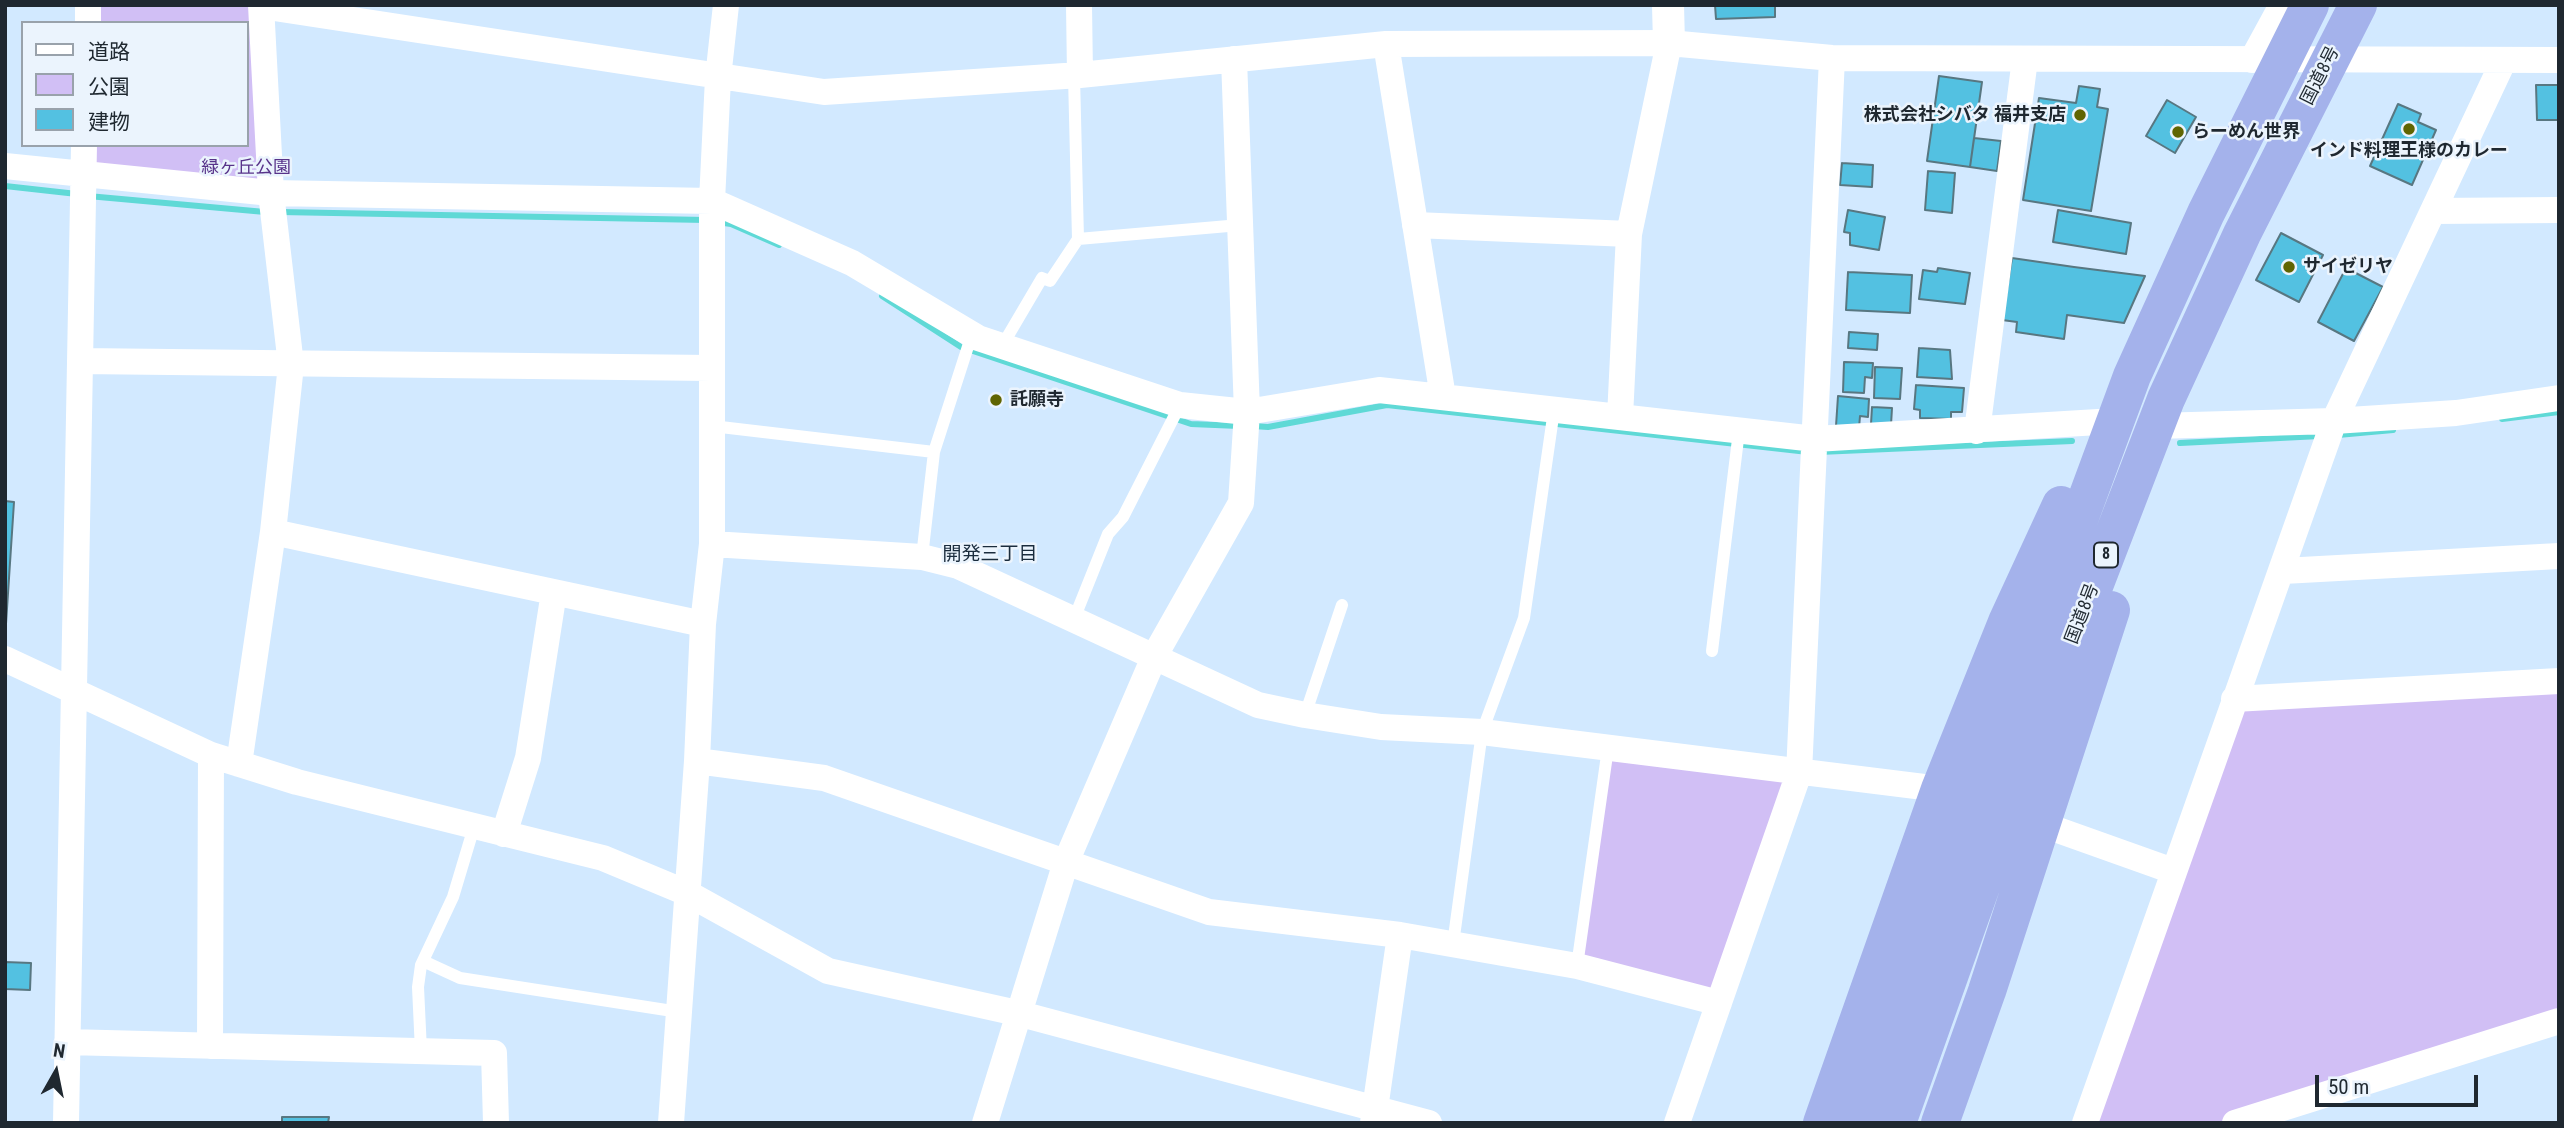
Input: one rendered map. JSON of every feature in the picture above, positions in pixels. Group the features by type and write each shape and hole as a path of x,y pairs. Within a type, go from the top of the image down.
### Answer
{"highway":[{"name":"国道8号","path":"1860,1123 2132,376 2206,213 2266,61 2310,5"},
{"name":"国道8号","path":"1897,1123 2011,802 2161,417 2242,234 2358,5"},
{"name":"8","path":"1940,1123 1977,991 2042,824 2145,509 2161,417"},
{"name":"8","path":"1822,1123 1884,987 1940,789 2007,622 2053,519 2115,421"}],"street":[{"path":"671,1123 697,761 703,625 712,544 712,201 718,78 726,5"},
{"path":"1077,76 1079,5"},
{"path":"1620,417 1629,234 1669,43 1668,5"},
{"path":"2266,61 2282,5"},
{"path":"239,764 273,532 291,365 271,193 261,6 824,93 1077,76 1386,44 1669,43 1832,58 2503,62 2559,60"},
{"path":"1386,44 1443,397"},
{"path":"1677,1123 1799,772 1832,58"},
{"path":"985,1123 1066,862 1155,655 1241,503 1247,412 1234,59"},
{"path":"1978,431 2025,59"},
{"path":"2085,1123 2334,421 2503,62"},
{"path":"66,1123 84,147"},
{"path":"5,166 271,193 712,201 852,262 972,334 1180,405 1247,412 1379,390 1815,439 2115,421"},
{"path":"2433,211 2559,210"},
{"path":"1415,225 1629,234"},
{"path":"80,361 711,368"},
{"path":"2161,417 2334,421 2456,413 2559,398"},
{"path":"273,532 703,625"},
{"path":"712,544 922,557 958,566 1258,705 1305,715 1381,727 1482,732 1940,789"},
{"path":"2283,571 2559,556"},
{"path":"504,834 528,758 554,593"},
{"path":"5,659 211,755 297,782 603,858 687,893 828,971 1017,1013 1374,1115 1429,1123"},
{"path":"2234,699 2558,688"},
{"path":"211,755 211,1046"},
{"path":"697,761 824,778 1209,912 1452,944 1577,967 1719,1003"},
{"path":"2042,824 2173,871"},
{"path":"1374,1115 1399,935"},
{"path":"2235,1123 2277,1116 2559,1021"},
{"path":"67,1042 494,1053 496,1123"}],"lane":[{"path":"1002,346 1042,278 1050,281 1078,239 1077,76"},
{"path":"1078,239 1240,225"},
{"path":"922,557 934,452 972,334"},
{"path":"1074,619 1108,534 1123,517 1180,405"},
{"path":"1452,944 1482,732 1524,618 1554,410"},
{"path":"712,426 934,452"},
{"path":"1712,652 1739,431"},
{"path":"1305,715 1342,605"},
{"path":"1577,967 1608,748"},
{"path":"421,1051 418,988 424,961 453,897 474,827"},
{"path":"424,961 460,978 679,1012"}],"green space":[{"name":"緑ヶ丘公園","path":"88,5 256,5 271,193 84,174 84,147 248,147 248,21 88,21"},
{"path":"2558,681 2559,1021 2235,1123 2085,1123 2234,699"},
{"path":"1612,749 1791,772 1719,1003 1577,966"}],"building":[{"path":"1715,5 1775,5 1775,17 1716,19"},
{"path":"1939,76 1982,82 1970,167 1927,161"},
{"path":"2536,85 2559,85 2559,120 2537,120"},
{"path":"2079,86 2100,89 2097,107 2108,109 2091,211 2023,200 2039,98 2076,103"},
{"path":"2167,100 2196,117 2175,153 2146,136"},
{"path":"2398,104 2421,114 2418,122 2436,130 2412,185 2370,166"},
{"path":"1974,138 2001,141 1997,171 1970,167"},
{"path":"1842,163 1873,165 1872,187 1840,185"},
{"path":"1928,171 1955,173 1952,213 1925,210"},
{"path":"1848,210 1885,217 1879,250 1850,245 1850,233 1844,232"},
{"path":"2058,210 2131,223 2126,254 2053,242"},
{"path":"2281,233 2323,255 2299,302 2256,280"},
{"path":"2012,258 2145,276 2124,323 2067,315 2064,339 2016,332 2017,322 2002,320"},
{"path":"1938,268 1970,273 1965,304 1919,299 1923,270 1937,272"},
{"path":"2346,268 2383,287 2354,341 2318,322"},
{"path":"1848,272 1912,275 1910,313 1846,310"},
{"path":"1849,332 1878,334 1877,350 1848,348"},
{"path":"1919,348 1950,350 1952,379 1917,377"},
{"path":"1844,362 1873,363 1872,378 1865,377 1864,393 1843,392"},
{"path":"1875,367 1902,368 1900,399 1874,398"},
{"path":"1916,385 1964,388 1962,412 1951,412 1951,419 1920,418 1920,410 1914,409"},
{"path":"1838,396 1869,399 1868,417 1860,416 1859,428 1836,426"},
{"path":"1872,407 1892,408 1891,425 1871,424"},
{"path":"5,501 14,502 5,639"},
{"path":"5,962 31,963 30,990 5,989"},
{"path":"282,1117 329,1117 328,1123 282,1123"}],"waterway":[{"path":"5,186 77,194"},
{"path":"88,196 265,212"},
{"path":"280,212 706,220"},
{"path":"717,222 731,224 779,245"},
{"path":"882,296 961,347 1191,424 1239,426"},
{"path":"1253,426 1268,427 1387,405 1808,452"},
{"path":"2502,419 2559,412"},
{"path":"2338,435 2393,430"},
{"path":"2180,443 2320,436"},
{"path":"1819,452 2072,441"}],"place":[{"name":"株式会社シバタ 福井支店","path":"2080,115"},
{"name":"インド料理王様のカレー","path":"2409,129"},
{"name":"らーめん世界","path":"2178,132"},
{"name":"サイゼリヤ","path":"2289,267"},
{"name":"託願寺","path":"996,400"}],"district":[{"name":"開発三丁目","path":"990,555"}]}
